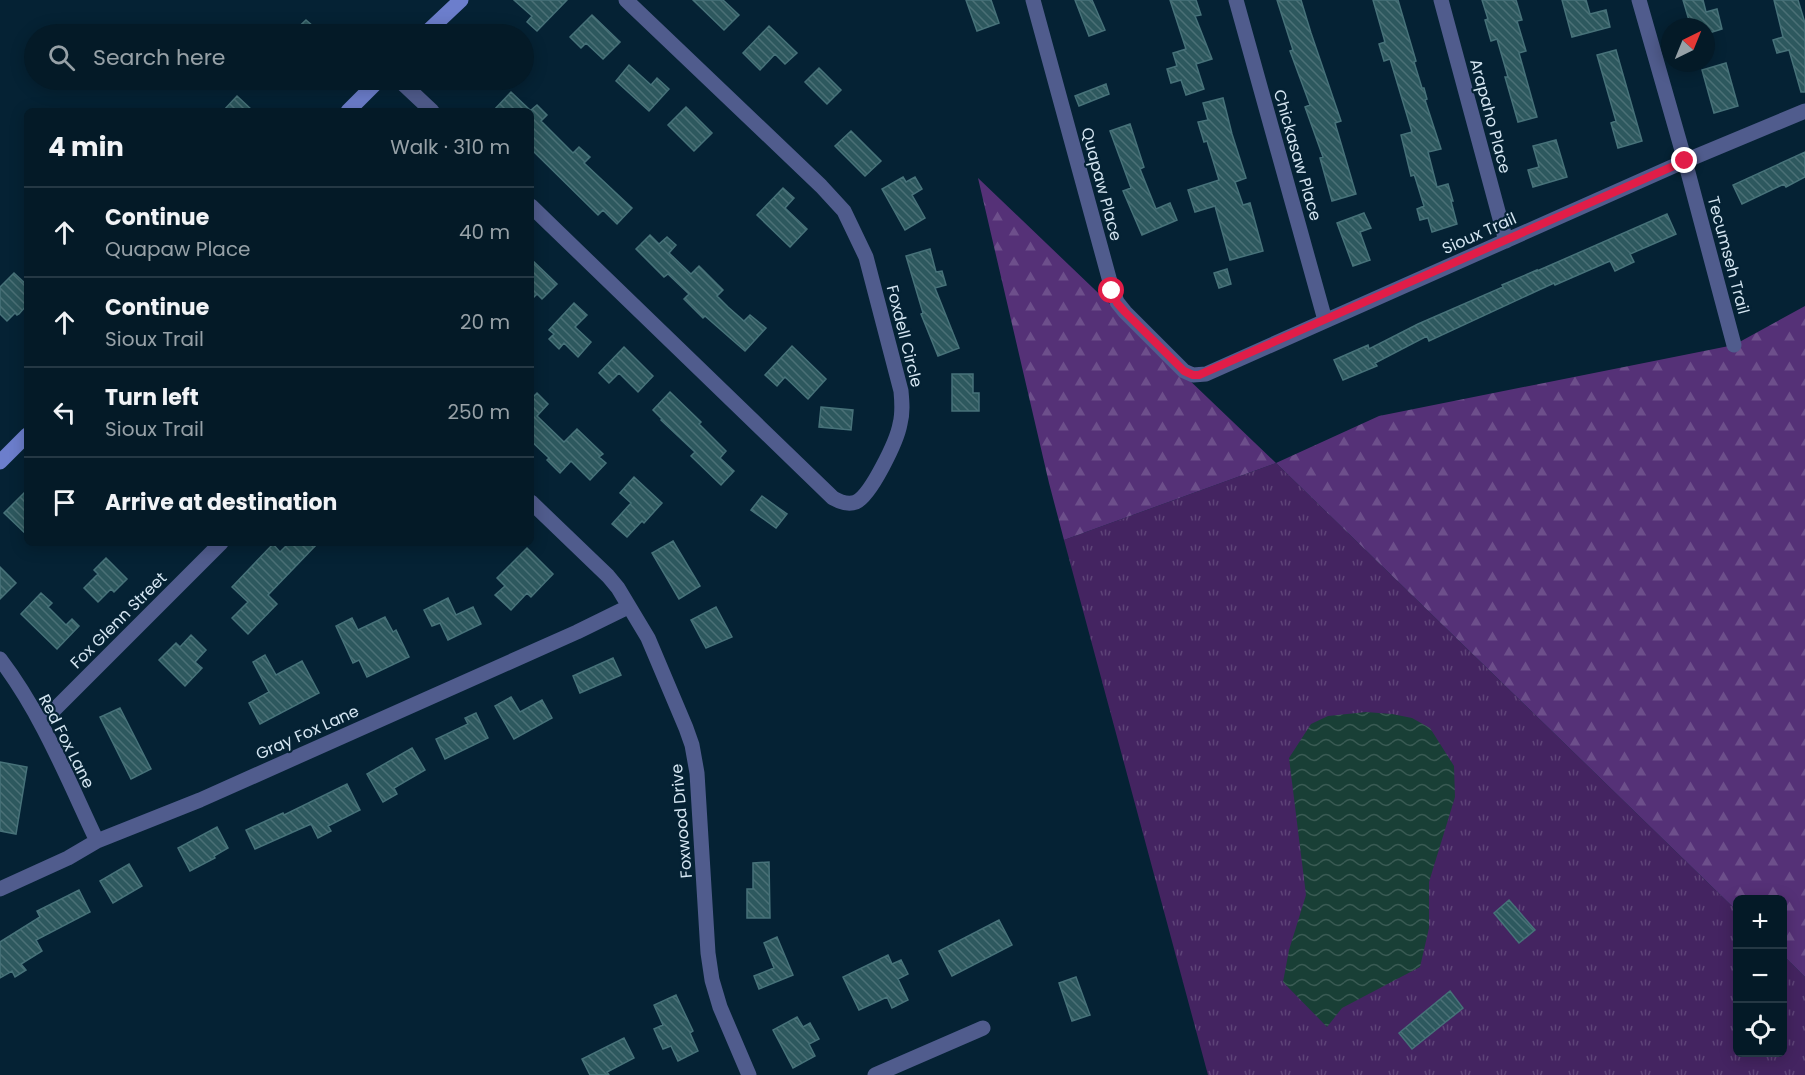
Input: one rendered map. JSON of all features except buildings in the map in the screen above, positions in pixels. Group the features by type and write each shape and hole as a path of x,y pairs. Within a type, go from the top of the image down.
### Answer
{"street":[{"path":"436,24 461,0"},
{"name":"Foxdell Circle","path":"534,209 833,498 850,503 864,496 885,462 898,434 902,407 901,391 866,258 854,231 844,211 821,186 626,0"},
{"name":"Quapaw Place","path":"1033,0 1112,291 1117,303 1171,358"},
{"name":"Chickasaw Place","path":"1236,0 1325,320"},
{"name":"Arapaho Place","path":"1441,0 1506,241"},
{"name":"Tecumseh Trail","path":"1639,0 1734,345"},
{"path":"351,108 369,90"},
{"path":"410,90 429,108"},
{"name":"Sioux Trail","path":"1171,358 1184,371 1199,375 1685,161 1805,111"},
{"path":"0,462 24,438"},
{"name":"Foxwood Drive","path":"534,505 618,588 648,638 686,728 697,773 708,953 712,980 720,1006 749,1075"},
{"name":"Fox Glenn Street","path":"41,723 218,546"},
{"name":"Gray Fox Lane","path":"0,889 68,858 97,841 222,790 577,632 628,607"},
{"name":"Red Fox Lane","path":"0,659 41,723 97,841"},
{"path":"875,1075 983,1028"}],"green space":[{"path":"978,178 1276,463 1064,540"},
{"path":"1805,306 1805,977 1787,959 1787,895 1733,895 1733,907 1276,463 1379,416 1734,345"},
{"path":"1276,463 1733,907 1733,1057 1787,1057 1787,959 1805,977 1805,1075 1208,1075 1064,540"}],"water":[{"path":"1366,712 1412,718 1430,728 1454,766 1455,797 1429,882 1429,928 1420,967 1342,1008 1327,1027 1283,982 1289,950 1306,895 1289,758 1311,724 1328,716"}],"route":[{"path":"1112,291 1117,303 1125,312 1184,371 1193,375 1206,374 1685,161"}]}
